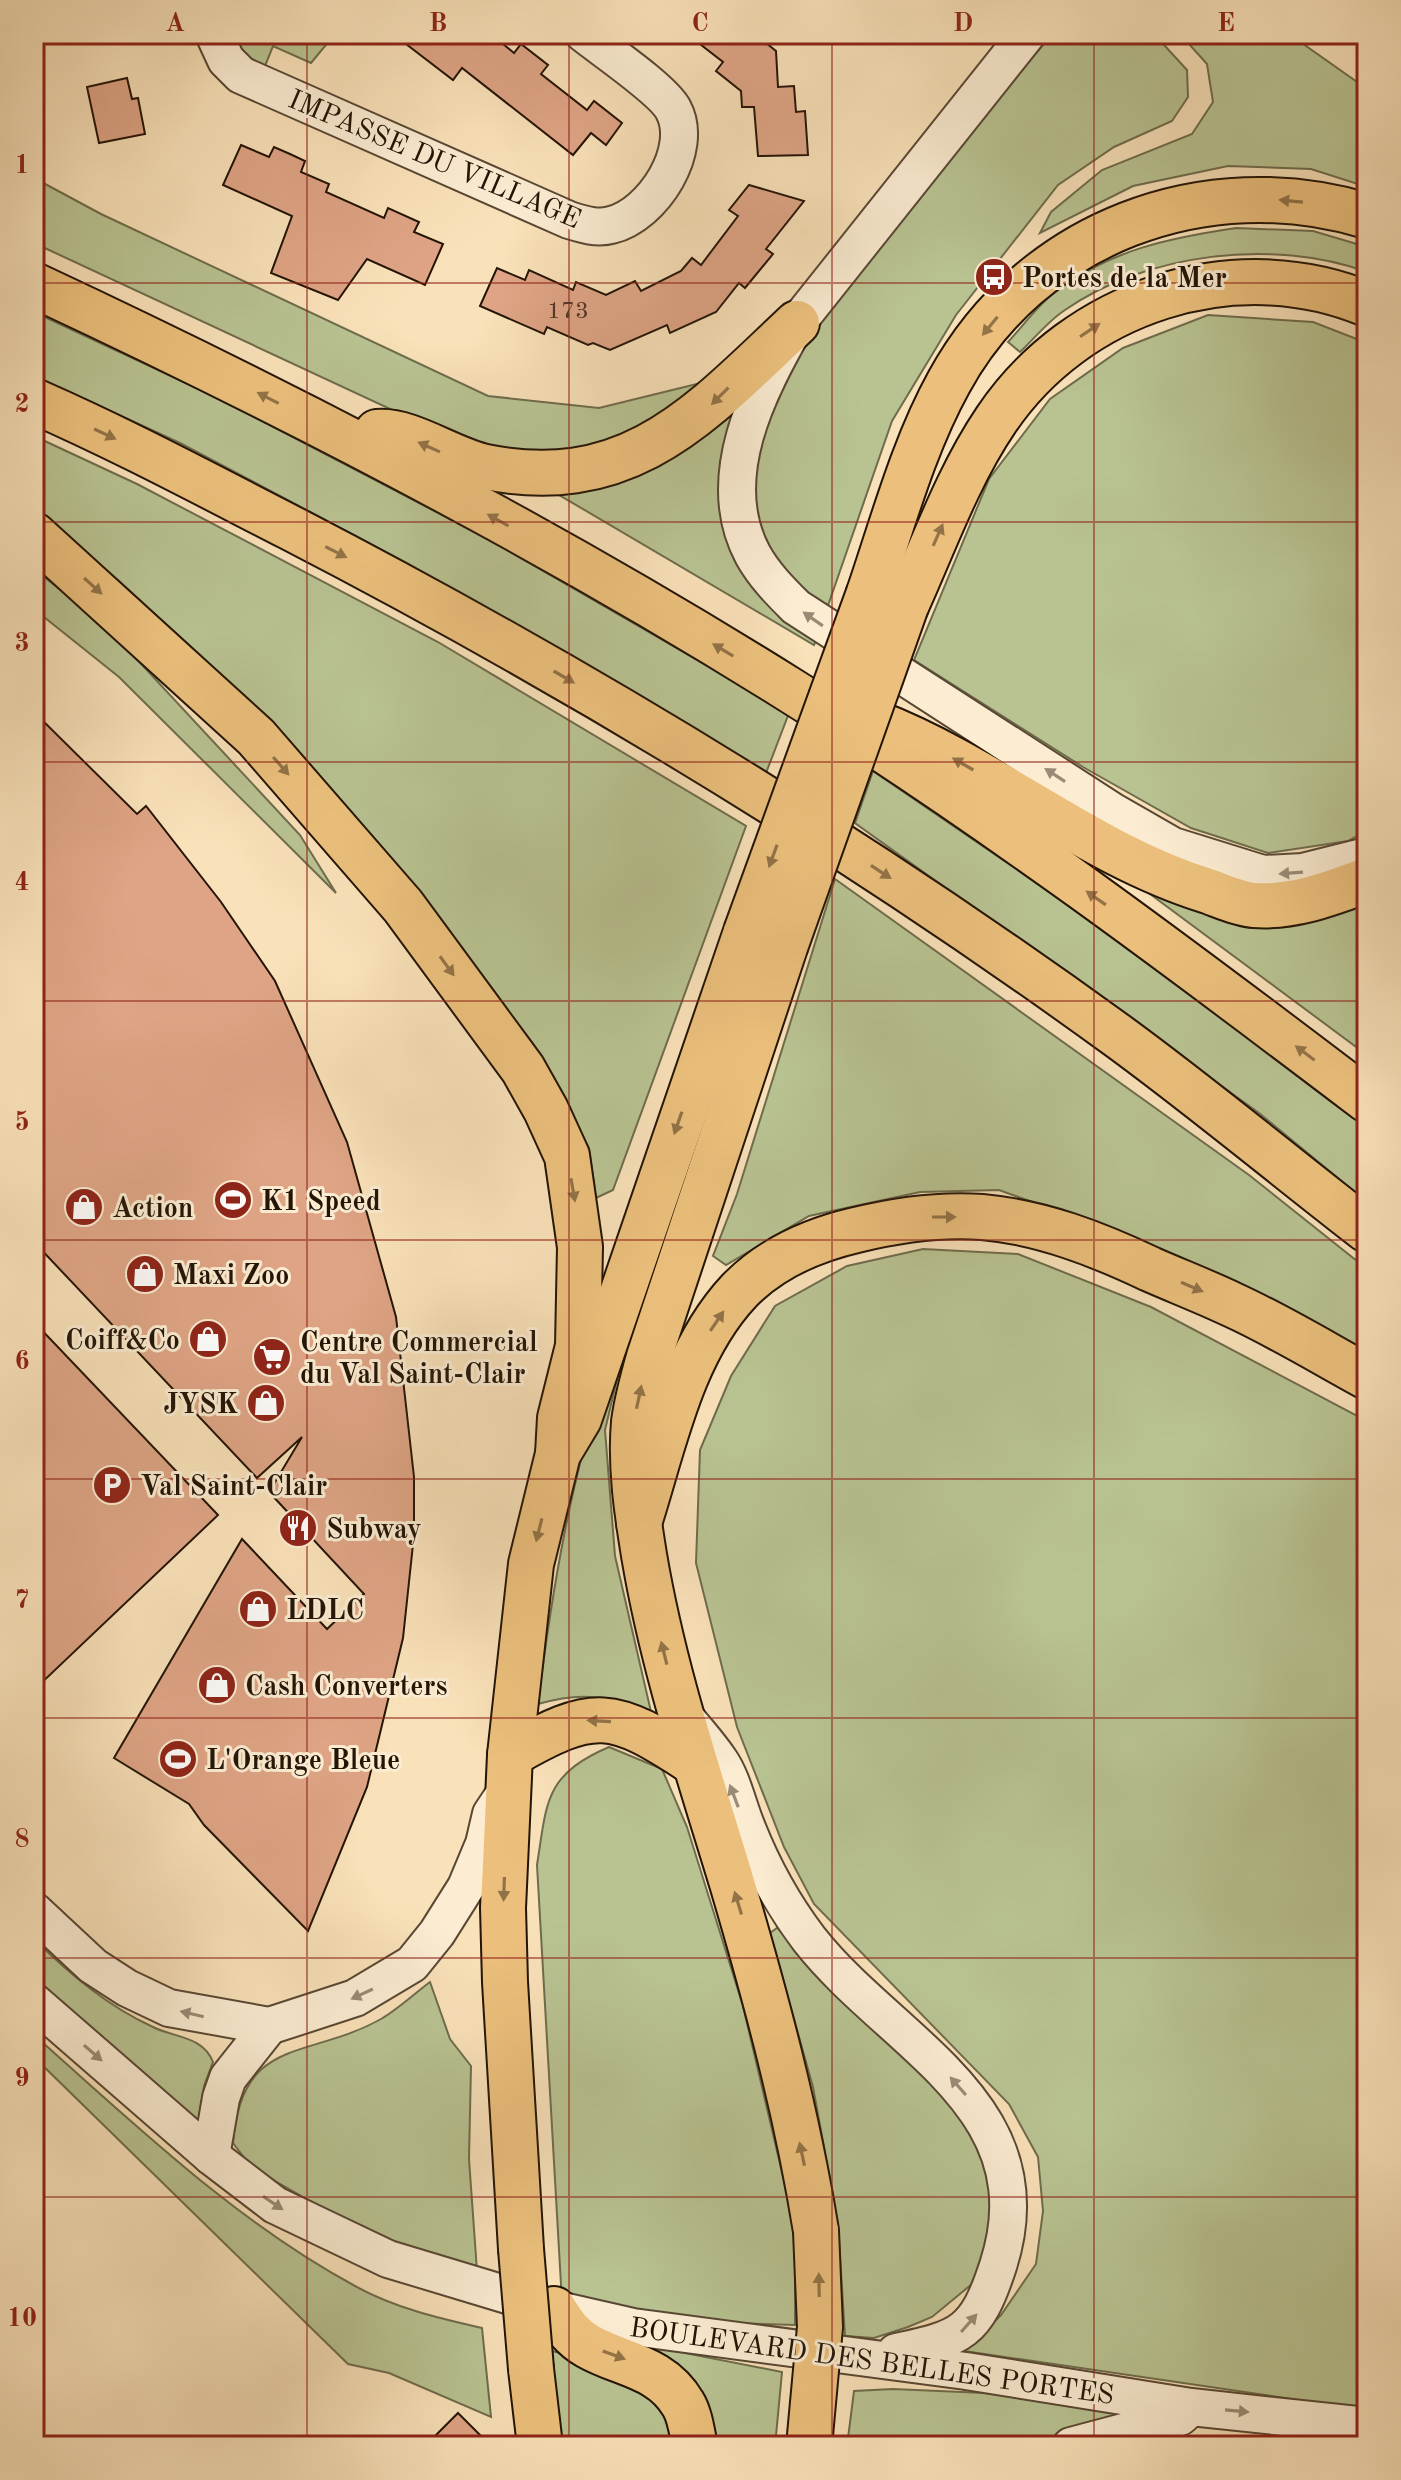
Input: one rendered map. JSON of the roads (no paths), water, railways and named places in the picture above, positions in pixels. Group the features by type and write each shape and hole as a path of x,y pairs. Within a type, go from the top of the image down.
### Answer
{"main road":[{"path":"558,1454 579,1419 766,940 887,600 919,451 948,384 998,316 1043,269 1101,235 1174,209 1275,199 1333,206 1367,216"},
{"path":"887,600 997,418 1059,351 1094,326 1163,295 1217,284 1260,281 1309,286 1367,304"},
{"path":"34,285 340,434 594,572 790,690 947,792 1162,945 1367,1100"},
{"path":"340,434 392,430 453,458 506,471 559,471 604,464 644,450 683,427 711,406 797,323"},
{"path":"34,401 171,465 488,632 721,769 945,914 1120,1037 1367,1230"},
{"path":"34,535 256,737 403,906 523,1069 567,1156 580,1247 578,1346 560,1418 558,1454 531,1564 509,1771 503,1908 521,2249 540,2446"},
{"path":"790,690 926,742 1107,848 1179,882 1253,905 1308,901 1367,880"},
{"path":"766,940 641,1389 634,1451 639,1523 658,1632 677,1707 760,1980 792,2102 816,2231 820,2327 809,2446"},
{"path":"639,1523 675,1406 691,1369 706,1337 740,1291 790,1253 881,1224 925,1217 982,1217 1057,1232 1112,1251 1236,1306 1367,1377"},
{"path":"509,1771 569,1723 596,1719 644,1732 694,1763"},
{"path":"554,2309 567,2329 589,2346 640,2365 658,2377 683,2404 695,2446"}],"street":[{"name":"IMPASSE DU VILLAGE","path":"214,34 226,60 241,75 569,220 589,226 610,226 640,209 660,186 673,163 680,130 672,107 584,34"},
{"path":"1027,34 797,323 757,400 742,454 737,499 739,517 753,555 796,607 1112,811 1173,846 1263,874 1303,872 1367,856"},
{"path":"677,1707 722,1763 748,1831 777,1889 808,1938 857,1992 947,2073 972,2101 1004,2164 1009,2199 1005,2237 995,2276 972,2323 950,2339 871,2357"},
{"path":"34,1911 93,1966 127,1988 169,2008 212,2019 269,2026 355,1998 412,1964 437,1933 466,1887 509,1771"},
{"name":"BOULEVARD DES BELLES PORTES","path":"34,2002 201,2147 275,2205 335,2237 388,2259 554,2309 633,2327 871,2357 1344,2431"},
{"path":"201,2147 228,2078 269,2026"},
{"name":"BOULEVARD DES BELLES PORTES","path":"1071,2446 1180,2417 1191,2407"}],"place":[{"name":"Portes de la Mer","path":"994,277"},
{"name":"K1 Speed","path":"233,1200"},
{"name":"Action","path":"84,1207"},
{"name":"Maxi Zoo","path":"145,1274"},
{"name":"Coiff&Co","path":"208,1339"},
{"name":"Centre Commercial du Val Saint-Clair","path":"272,1357"},
{"name":"JYSK","path":"266,1403"},
{"name":"Val Saint-Clair","path":"112,1485"},
{"name":"Subway","path":"298,1528"},
{"name":"LDLC","path":"258,1609"},
{"name":"Cash Converters","path":"217,1685"},
{"name":"L'Orange Bleue","path":"178,1759"}]}
